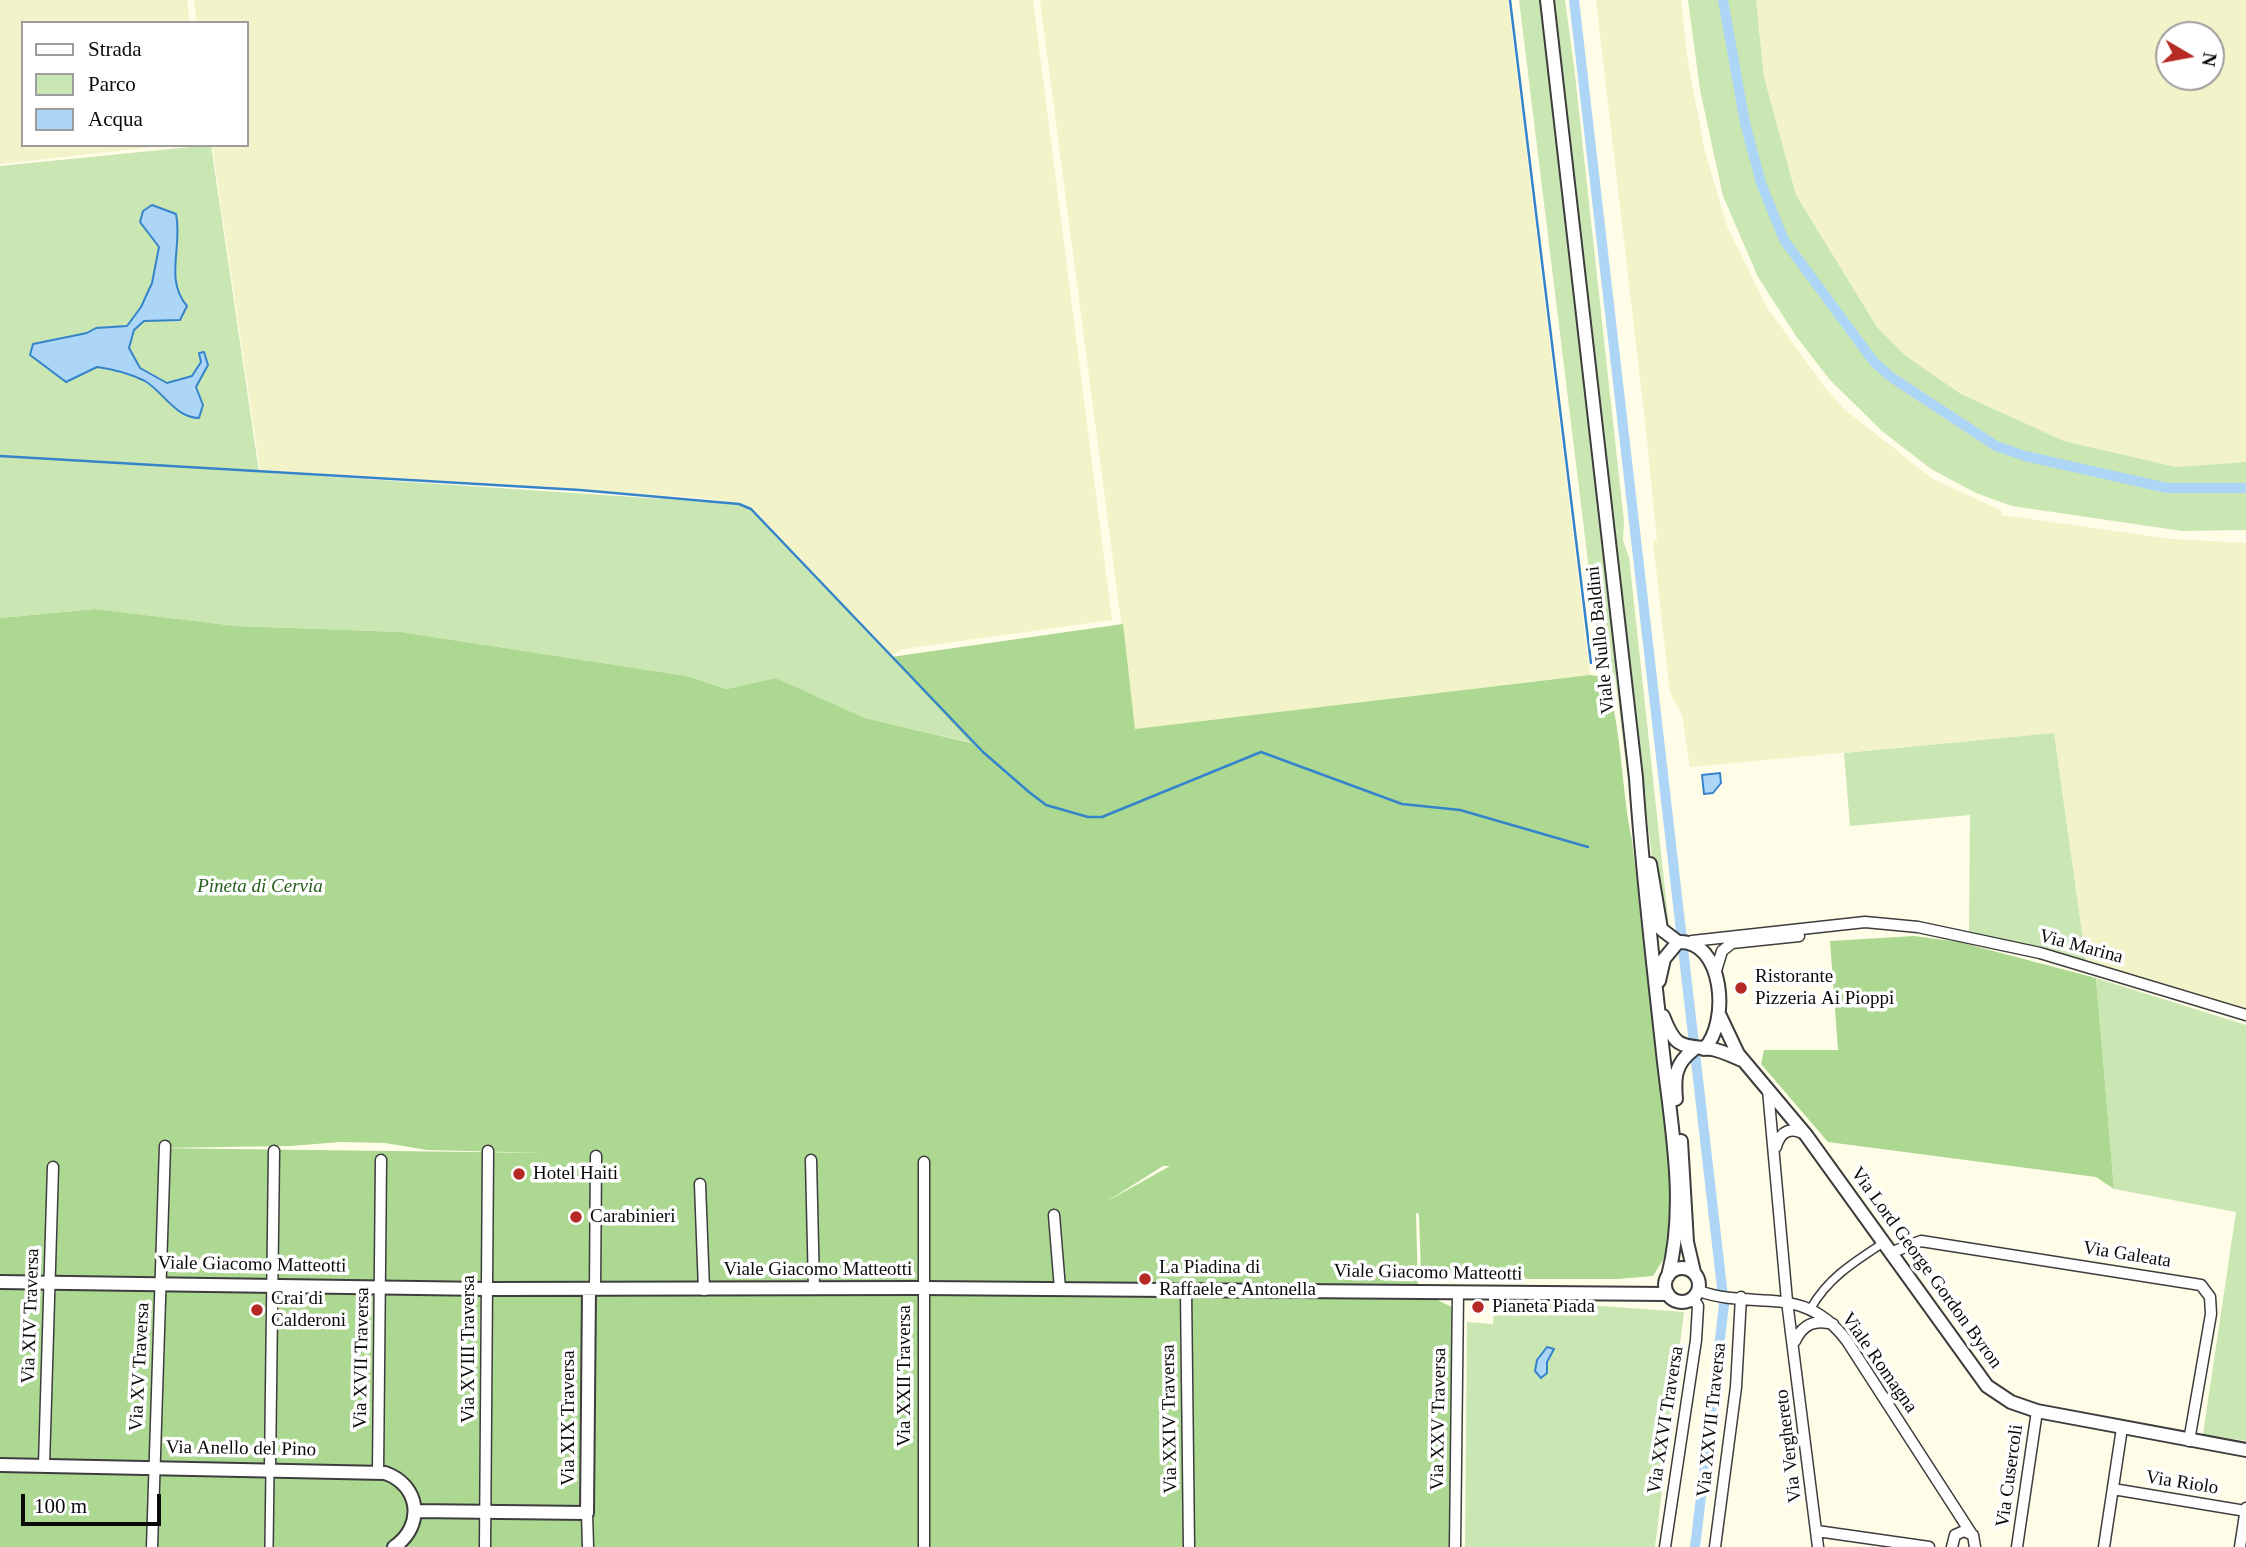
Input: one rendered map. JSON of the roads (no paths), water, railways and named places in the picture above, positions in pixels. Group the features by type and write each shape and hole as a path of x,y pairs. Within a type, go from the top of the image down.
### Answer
{"street":[{"name":"Viale Nullo Baldini","path":"1547,0 1636,778 1643,888 1672,1134 1677,1225 1667,1285"},
{"path":"1636,778 1657,923 1707,954 1715,975 1720,1016 1716,1035 1679,1064 1675,1079 1687,1242 1694,1272 1699,1281 1696,1294 1682,1302 1667,1285 1678,1269 1694,1272"},
{"name":"Via Marina","path":"1685,942 1865,922 1904,925 2040,953 2246,1015"},
{"name":"Via Marina","path":"1715,975 1722,951 1732,943 1904,925"},
{"path":"1685,942 1662,964 1657,1001 1675,1039 1698,1049"},
{"name":"Via Lord George Gordon Byron","path":"1720,1016 1744,1061 1768,1086 1806,1135 1987,1386 2011,1402 2037,1411 2246,1450"},
{"name":"Via Lord George Gordon Byron","path":"1698,1049 1744,1061"},
{"name":"Via Verghereto","path":"1768,1086 1776,1150 1787,1301 1795,1342 1818,1547"},
{"path":"1776,1150 1780,1136 1786,1131 1796,1130 1806,1135"},
{"name":"Via XV Traversa","path":"152,1547 165,1146"},
{"path":"269,1547 274,1151"},
{"name":"Via XVIII Traversa","path":"485,1547 488,1151"},
{"name":"Via XIX Traversa","path":"588,1547 596,1156"},
{"name":"Via XVII Traversa","path":"378,1472 381,1160"},
{"path":"811,1160 814,1289"},
{"name":"Via XXII Traversa","path":"924,1162 924,1547"},
{"name":"Via XIV Traversa","path":"44,1465 53,1167"},
{"path":"700,1184 704,1290"},
{"path":"1054,1215 1060,1289"},
{"name":"Via Galeata","path":"1886,1248 1921,1241 2201,1285 2210,1297 2211,1314 2189,1441"},
{"path":"1811,1308 1819,1294 1844,1268 1886,1248"},
{"name":"Viale Giacomo Matteotti","path":"0,1282 380,1285 487,1289 922,1288 1637,1293 1667,1285"},
{"name":"Via XXIV Traversa","path":"1186,1290 1189,1547"},
{"name":"Via XXV Traversa","path":"1455,1547 1458,1292"},
{"name":"Viale Romagna","path":"1696,1294 1787,1301 1811,1308 1836,1325 1976,1542"},
{"name":"Via XXVI Traversa","path":"1665,1547 1696,1340 1696,1294"},
{"name":"Via XXVII Traversa","path":"1715,1547 1736,1387 1738,1296"},
{"path":"1795,1342 1801,1330 1813,1323 1836,1325"},
{"name":"Via Cusercoli","path":"2017,1547 2037,1411"},
{"path":"2104,1547 2122,1428"},
{"name":"Via Anello del Pino","path":"0,1465 378,1472 400,1480 414,1499 416,1511"},
{"name":"Via Riolo","path":"2113,1489 2246,1510"},
{"name":"Viale Romagna","path":"1944,1493 1955,1516 1958,1532 1976,1542"},
{"path":"2240,1547 2246,1510"},
{"path":"394,1547 409,1532 416,1511 587,1513"},
{"path":"1817,1531 1929,1547"},
{"path":"1952,1547 1953,1538 1958,1532"}],"water":[{"path":"152,205 176,214 178,226 175,273 180,296 187,306 180,320 144,321 134,330 129,348 140,368 167,383 192,376 201,362 199,353 204,352 208,365 196,387 203,405 199,418 183,414 152,386 134,376 97,367 66,382 30,355 33,344 87,333 96,328 127,326 141,307 152,283 159,247 140,222 143,211"},
{"path":"1720,773 1721,783 1713,793 1704,794 1702,775"},
{"path":"1547,1347 1554,1349 1547,1362 1547,1373 1541,1378 1535,1371 1537,1360"}],"waterway":[{"path":"1510,0 1591,663"},
{"path":"1574,0 1724,1305 1695,1547"},
{"path":"1723,0 1745,123 1761,183 1784,240 1874,362 1891,377 1996,446 2025,456 2167,488 2246,488"},
{"path":"0,456 580,490 739,504 751,509 983,752 1046,805 1088,817 1102,817 1261,752 1402,804 1460,810 1588,847"}],"place":[{"name":"Ristorante Pizzeria Ai Pioppi","path":"1741,988"},
{"name":"Hotel Haiti","path":"519,1174"},
{"name":"Carabinieri","path":"576,1217"},
{"name":"La Piadina di Raffaele e Antonella","path":"1145,1279"},
{"name":"Pianeta Piada","path":"1478,1307"},
{"name":"Crai di Calderoni","path":"257,1310"}],"park label":[{"name":"Pineta di Cervia","path":"260,887"}]}
